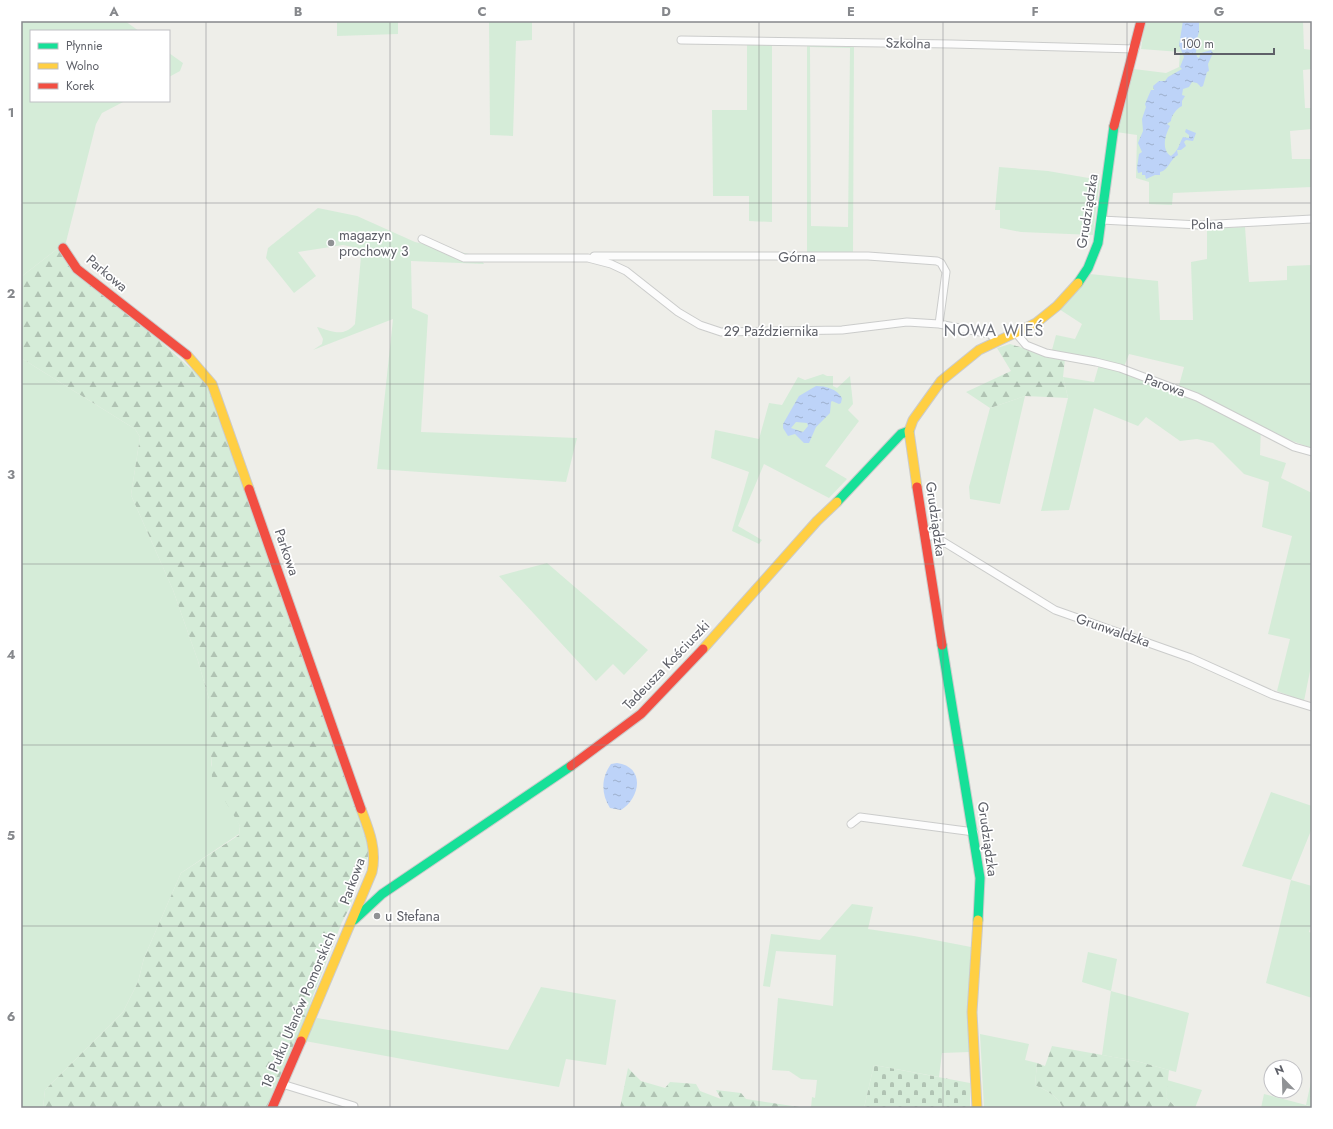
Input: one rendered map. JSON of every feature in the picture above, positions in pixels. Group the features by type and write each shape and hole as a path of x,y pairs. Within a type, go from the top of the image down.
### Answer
{"street":[{"name":"Grudziądzka","path":"977,1108 972,1000 980,897 979,866 924,536 909,431 913,420 941,381 962,362 996,341 1036,323 1057,306 1082,278 1094,256 1101,220 1114,124 1135,50 1141,21"},
{"name":"Szkolna","path":"681,40 951,44 1135,50"},
{"name":"Polna","path":"1101,220 1199,225 1312,219"},
{"name":"29 Października","path":"422,239 464,258 591,259 611,264 626,271 678,312 700,325 721,332 842,330 907,322 939,324 990,334 996,341"},
{"name":"Parkowa","path":"63,248 77,269 185,353 212,384 373,842 376,854 374,867 351,922"},
{"name":"Górna","path":"591,259 594,256 868,256 937,261 941,263 946,272 939,324"},
{"name":"Parowa","path":"1016,333 1026,345 1046,353 1120,368 1197,397 1294,447 1312,452"},
{"name":"Tadeusza Kościuszki","path":"351,922 382,894 569,767 641,714 684,670 817,521 848,491 901,434 909,431"},
{"name":"Grunwaldzka","path":"924,536 934,536 1055,610 1191,658 1273,695 1312,707"},
{"path":"851,824 860,817 974,832"},
{"name":"18 Pułku Ułanów Pomorskich","path":"272,1108 351,922"},
{"path":"282,1084 357,1107"}],"green space":[{"path":"21,21 125,21 138,30 30,30 30,102 123,102 102,113 96,124 65,246 57,249 21,277"},
{"path":"337,21 398,21 398,34 337,36"},
{"path":"489,21 532,21 532,40 516,41 513,136 490,135"},
{"path":"1145,21 1303,21 1304,49 1312,50 1312,69 1303,70 1305,108 1312,108 1312,129 1290,131 1292,159 1312,159 1312,187 1173,193 1172,205 1149,204 1149,182 1136,178 1137,135 1116,132 1134,69 1166,73 1179,67 1180,52 1141,49"},
{"path":"747,41 772,42 772,222 749,221 749,196 713,196 712,110 747,110"},
{"path":"807,43 854,44 853,254 807,254","holes":["810,47 850,48 848,227 811,226"]},
{"path":"170,54 183,63 180,71 170,76"},
{"path":"999,167 1048,171 1100,180 1093,235 1021,232 1000,228 1000,210 995,210"},
{"path":"318,208 357,216 415,242 478,256 484,264 411,261 412,308 428,315 421,432 577,438 566,482 377,469 393,319 313,350 322,344 323,339 317,327 332,332 342,332 351,328 355,324 361,256 358,248 343,245 298,252 316,276 294,293 266,258 268,248"},
{"path":"1245,227 1249,282 1287,280 1287,266 1312,265 1312,448 1292,441 1261,426 1260,455 1286,463 1281,478 1312,493 1312,661 1304,701 1277,691 1290,639 1268,634 1292,536 1262,527 1269,482 1244,474 1213,443 1197,439 1180,441 1146,417 1138,426 1094,408 1069,510 1041,511 1068,398 1063,377 1094,382 1100,361 1052,350 1056,335 1075,339 1082,324 1059,309 1090,274 1158,281 1160,320 1193,320 1191,262 1207,259 1207,229","holes":["1129,354 1184,367 1178,389 1124,367"]},
{"path":"57,249 208,384 371,850 359,876 350,907 342,922 313,996 298,1040 270,1108 43,1108 45,1090 123,1012 138,982 144,958 181,873 239,835 240,826 212,779 209,699 198,661 173,590 131,495 140,437 135,429 21,358 21,277"},
{"path":"1010,344 1065,359 1063,377 1068,398 1025,396 990,408 966,392 1011,371 997,348"},
{"path":"21,358 135,429 140,437 131,495 173,590 198,661 209,699 211,765 240,826 239,834 181,873 144,958 138,982 123,1012 45,1090 43,1108 21,1108"},
{"path":"823,374 833,376 833,386 837,388 850,376 853,404 848,410 859,421 825,466 847,479 829,498 764,464 738,526 762,540 759,544 732,531 749,472 711,458 715,430 759,439 769,403 782,405 798,377 805,380"},
{"path":"1025,396 1000,504 970,499 969,487 990,408"},
{"path":"547,563 648,650 624,675 613,664 596,681 499,576"},
{"path":"1271,792 1312,806 1312,828 1291,880 1242,866"},
{"path":"1291,880 1312,886 1312,922 1309,932 1312,933 1312,998 1266,983"},
{"path":"852,904 873,907 868,929 971,947 969,1052 942,1053 939,1077 874,1065 864,1108 811,1108 812,1097 815,1098 817,1080 801,1079 789,1071 772,1070 778,998 833,1006 836,955 776,951 770,987 763,986 771,934 820,940"},
{"path":"1088,952 1117,959 1111,991 1082,982"},
{"path":"541,987 616,1000 606,1065 566,1059 559,1087 305,1041 317,1018 508,1050"},
{"path":"1111,991 1189,1013 1176,1072 1136,1061 1102,1055"},
{"path":"980,1034 1029,1044 1025,1060 1037,1063 1035,1085 1048,1091 1058,1100 1063,1108 984,1108"},
{"path":"1052,1046 1136,1061 1169,1070 1166,1098 1177,1108 1063,1108 1058,1100 1048,1091 1035,1085 1037,1063 1045,1066"},
{"path":"874,1065 970,1083 970,1108 864,1108"},
{"path":"628,1068 641,1081 665,1088 670,1082 696,1084 700,1091 721,1099 716,1090 741,1093 746,1099 806,1108 620,1108"},
{"path":"1312,1077 1312,1107 1306,1105"},
{"path":"1167,1080 1202,1090 1195,1108 1177,1108 1166,1098"},
{"path":"1263,1099 1283,1099 1312,1108 1261,1108"}],"water":[{"path":"1183,21 1199,21 1199,32 1196,42 1197,57 1199,58 1201,53 1211,50 1213,53 1208,64 1209,71 1207,72 1203,86 1201,87 1197,83 1192,82 1189,87 1183,89 1182,95 1185,96 1182,101 1182,106 1176,110 1171,121 1167,124 1170,126 1165,142 1166,150 1171,156 1174,154 1183,137 1189,138 1189,135 1185,132 1186,129 1196,133 1193,141 1186,140 1184,142 1186,146 1181,150 1177,150 1178,155 1163,171 1160,172 1160,175 1155,175 1146,179 1145,175 1142,175 1142,172 1138,173 1137,168 1139,154 1142,152 1138,143 1143,131 1142,119 1146,107 1145,104 1151,90 1154,90 1153,86 1159,81 1165,81 1168,77 1182,69 1180,67 1184,57 1179,45"},
{"path":"816,386 820,386 834,390 842,398 841,403 839,404 832,401 831,402 830,413 816,427 809,443 804,443 795,434 788,436 783,428 783,424 799,396","holes":["796,422 807,423 808,426 803,432 791,428"]},
{"path":"617,763 633,770 636,776 637,784 636,791 632,798 621,810 610,808 605,797 603,786 605,775 611,764"}],"traffic: fast":[{"path":"1078,283 1088,268 1098,243 1114,126"},
{"path":"837,502 901,434 909,431"},
{"path":"942,645 980,878 978,920"},
{"path":"354,920 382,894 571,766"}],"traffic: slow":[{"path":"917,487 909,431 913,420 941,381 979,350 1036,323 1057,306 1078,283"},
{"path":"187,355 212,384 249,489"},
{"path":"703,649 817,521 837,502"},
{"path":"301,1041 372,872 374,855 373,847 361,809"},
{"path":"977,1108 972,1012 978,920"}],"traffic: jam":[{"path":"1114,126 1141,21"},
{"path":"63,248 77,269 187,355"},
{"path":"917,487 942,645"},
{"path":"249,489 361,809"},
{"path":"571,766 641,714 703,649"},
{"path":"272,1108 301,1041"}],"place":[{"name":"magazyn prochowy 3","path":"331,243"},
{"name":"u Stefana","path":"377,916"}],"district":[{"name":"NOWA WIEŚ","path":"994,330"}]}
